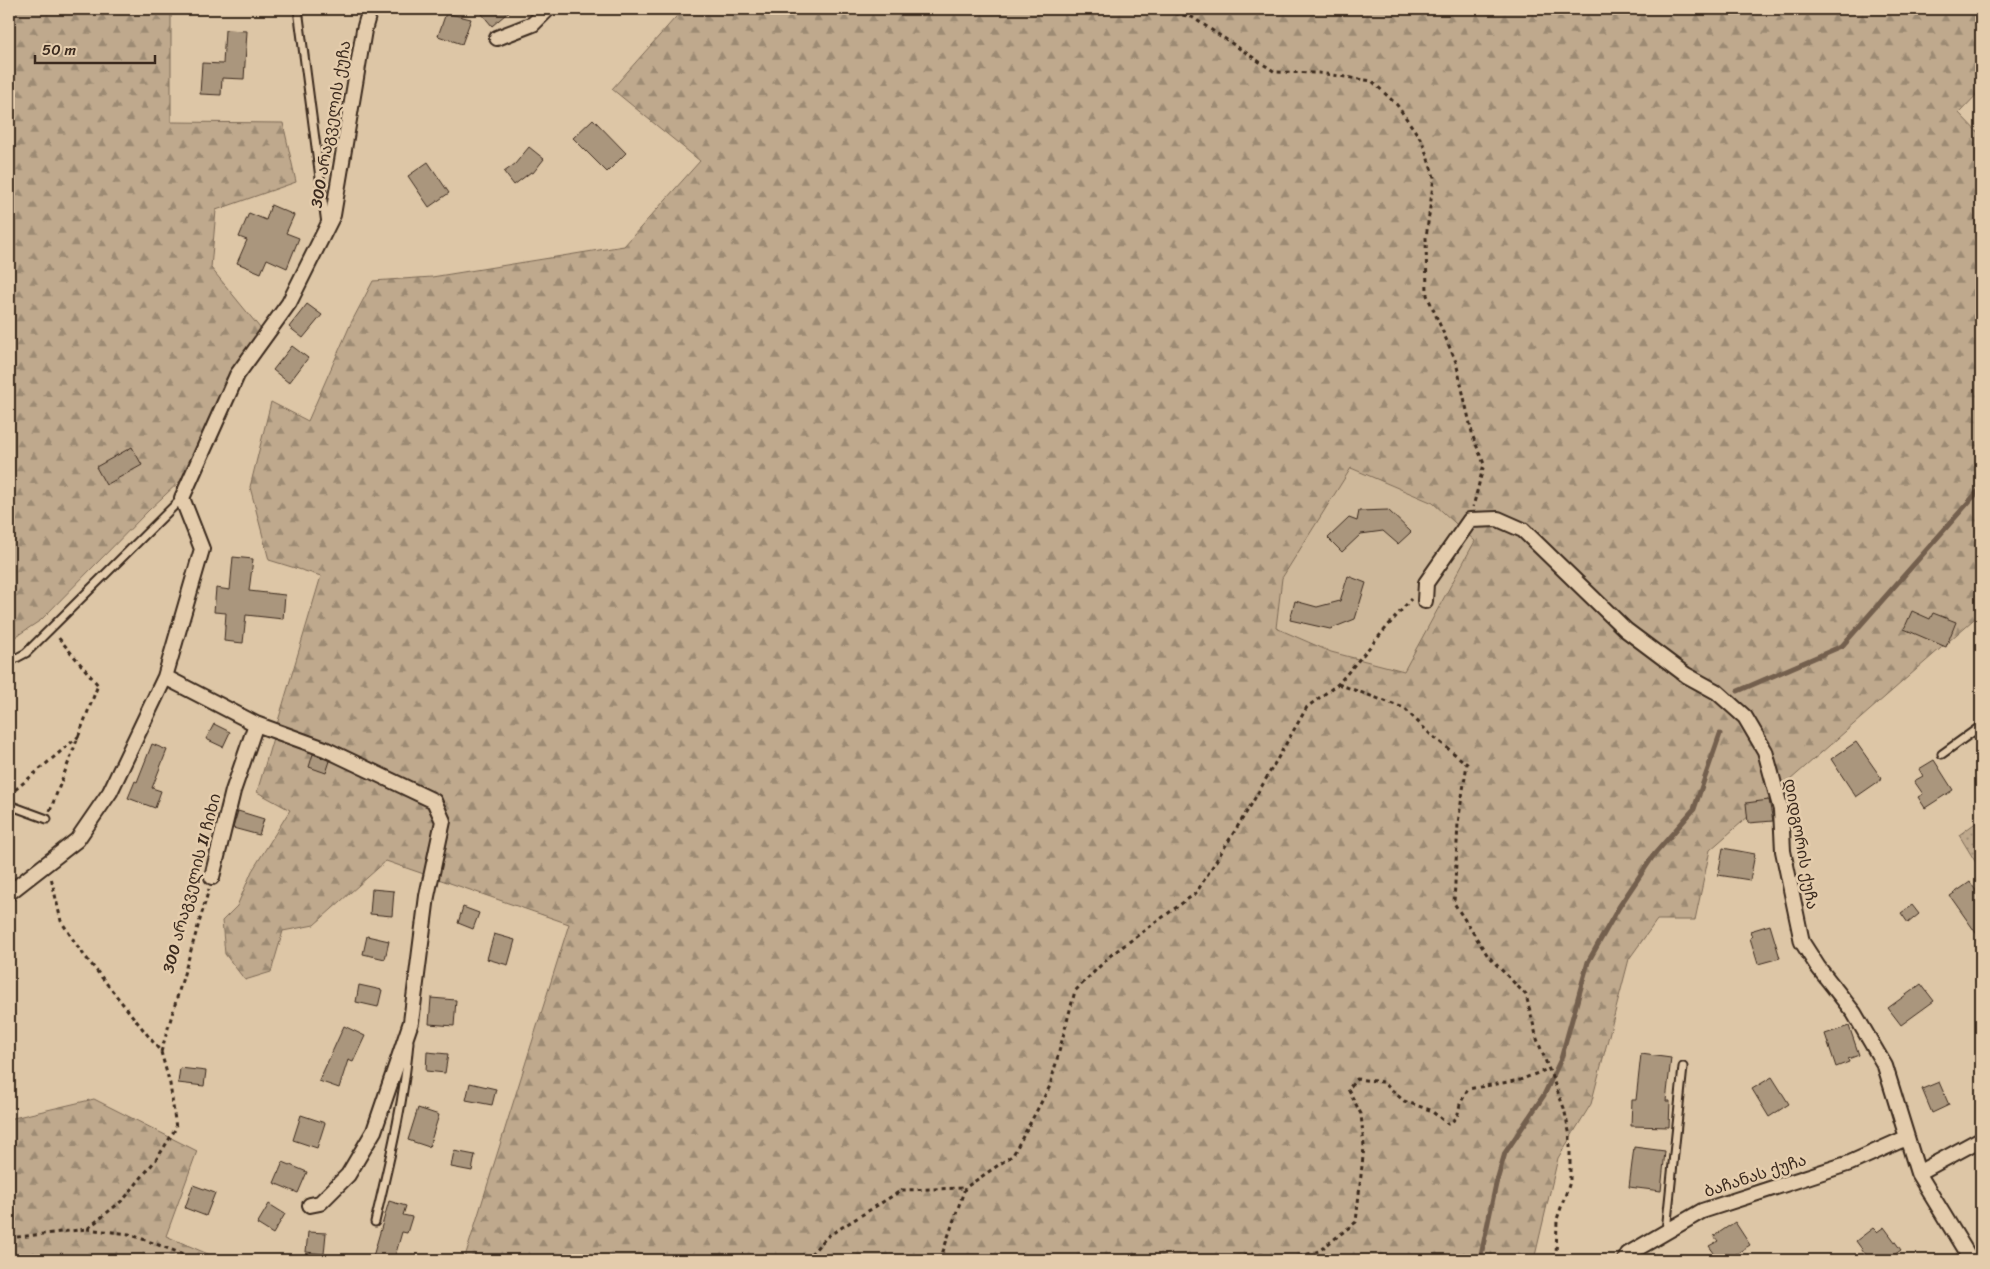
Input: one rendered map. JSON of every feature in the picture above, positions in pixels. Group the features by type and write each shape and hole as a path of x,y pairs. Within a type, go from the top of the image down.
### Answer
{"street":[{"name":"300 არაგველის ქუჩა","path":"182,498 236,375 290,304 333,215 364,30 370,9"},
{"path":"497,38 533,24 548,9"},
{"path":"9,893 48,860 76,840 110,792 164,677 202,549 182,498"},
{"name":"დიდგორის ქუჩა","path":"1470,520 1498,518 1523,530 1626,630 1686,675 1717,692 1745,717 1764,751 1781,810 1783,851 1802,942 1818,967 1854,1013 1885,1066 1918,1173 1971,1260"},
{"path":"1425,601 1426,583 1470,520"},
{"path":"164,677 256,724 325,749 434,801 443,821 427,896 411,1022 374,1131 348,1175 320,1203 310,1205"},
{"name":"300 არაგველის II ჩიხი","path":"212,876 233,791 256,724"},
{"name":"ბაჩანას ქუჩა","path":"1625,1260 1628,1254 1702,1211 1850,1163 1906,1138"},
{"path":"1918,1173 1981,1139"}],"lane":[{"path":"298,9 326,228"},
{"path":"9,662 26,653 182,498"},
{"path":"1942,754 1981,726"},
{"path":"9,805 47,818"},
{"path":"375,1222 397,1125 406,1073 411,1022"},
{"path":"1666,1232 1684,1067"}],"path":[{"path":"1151,9 1192,16 1274,72 1319,73 1372,81 1397,105 1422,141 1434,178 1426,238 1427,295 1456,362 1473,437 1484,464 1470,520"},
{"path":"805,1260 828,1236 902,1190 965,1188 1013,1155 1050,1086 1075,991 1111,955 1196,892 1251,806 1307,707 1338,684 1426,583"},
{"path":"47,818 98,685 51,628"},
{"path":"1338,684 1404,708 1430,734 1466,764 1458,823 1454,903 1488,956 1526,994 1548,1069 1564,1108 1570,1136 1570,1182 1557,1219 1556,1260"},
{"path":"9,795 79,735"},
{"path":"48,860 61,921 80,950 161,1052 170,1084 176,1128 158,1157 124,1199 87,1228"},
{"name":"300 არაგველის II ჩიხი","path":"161,1052 212,876"},
{"path":"1220,1260 1253,1254 1294,1258 1319,1251 1356,1222 1364,1147 1360,1114 1348,1089 1357,1080 1383,1082 1404,1101 1430,1110 1448,1124 1457,1118 1460,1104 1468,1089 1520,1080 1548,1069"},
{"path":"940,1260 965,1188"},
{"path":"9,1238 87,1228 129,1234 199,1260"}],"shaded area":[{"path":"1351,468 1433,503 1475,541 1404,671 1331,652 1276,629 1282,578"}],"green space":[{"path":"9,9 171,9 171,122 283,123 296,182 216,210 211,268 260,328 195,467 149,510 41,620 9,641"},
{"path":"683,9 1981,9 1981,90 1959,113 1981,136 1981,613 1710,850 1695,920 1657,920 1629,959 1591,1104 1558,1158 1534,1260 464,1260 569,924 386,861 314,925 283,931 271,972 245,980 225,954 222,921 237,906 252,871 290,810 257,792 321,576 269,560 250,487 271,402 308,421 351,323 373,281 432,277 624,246 700,161 612,89","holes":["1351,468 1433,503 1475,541 1404,671 1331,652 1276,628 1282,578"]},
{"path":"1981,819 1981,871 1959,835"},
{"path":"94,1099 197,1151 166,1236 222,1260 9,1260 9,1119"}],"building":[{"path":"488,9 512,9 492,26 482,14"},
{"path":"446,13 471,19 462,44 438,36"},
{"path":"225,30 247,31 244,79 222,78 221,95 200,94 202,63 223,64"},
{"path":"593,119 626,153 607,172 573,138"},
{"path":"529,147 544,159 533,173 531,172 514,185 504,172 515,164"},
{"path":"428,162 449,193 429,207 408,176"},
{"path":"271,205 294,215 286,233 299,238 287,268 267,259 261,273 237,263 247,240 239,237 249,213 266,220"},
{"path":"307,304 322,315 303,338 289,327"},
{"path":"292,346 308,358 289,383 273,370"},
{"path":"132,447 142,465 106,485 96,467"},
{"path":"1388,510 1411,532 1398,544 1383,531 1361,534 1342,552 1328,538 1349,518 1357,521 1359,511"},
{"path":"233,557 253,559 249,591 285,595 283,619 246,615 243,643 224,641 226,613 214,612 216,588 230,590"},
{"path":"1348,576 1366,583 1355,619 1330,629 1290,620 1295,601 1317,607 1340,601"},
{"path":"1912,611 1930,619 1933,613 1956,622 1946,647 1904,629"},
{"path":"214,724 230,732 223,747 206,739"},
{"path":"1856,742 1882,779 1856,797 1831,759"},
{"path":"152,744 167,750 152,788 161,791 155,808 128,798 135,781 137,782"},
{"path":"313,754 330,761 326,773 309,767"},
{"path":"1934,760 1953,790 1925,808 1918,797 1923,794 1914,781 1923,776 1919,769"},
{"path":"1769,800 1773,821 1748,823 1746,803"},
{"path":"238,811 264,819 259,835 233,828"},
{"path":"1723,848 1755,854 1750,880 1718,875"},
{"path":"1970,882 1981,898 1981,940 1950,896"},
{"path":"372,889 394,891 392,916 370,914"},
{"path":"1912,905 1919,914 1908,923 1901,913"},
{"path":"463,907 479,913 473,929 458,923"},
{"path":"1770,925 1780,958 1758,964 1750,938 1752,937 1750,931"},
{"path":"494,934 515,940 508,965 487,959"},
{"path":"367,936 389,941 385,959 363,954"},
{"path":"1921,984 1934,1001 1901,1025 1888,1008"},
{"path":"359,985 382,990 378,1007 356,1002"},
{"path":"431,998 456,1000 454,1026 429,1024"},
{"path":"344,1026 365,1036 353,1062 348,1060 339,1088 319,1081"},
{"path":"1849,1026 1859,1055 1848,1059 1849,1062 1836,1067 1825,1034"},
{"path":"427,1052 448,1054 445,1073 426,1071"},
{"path":"1641,1054 1671,1058 1666,1101 1670,1101 1669,1127 1631,1126 1632,1100 1636,1100"},
{"path":"180,1068 206,1071 204,1086 178,1083"},
{"path":"1772,1077 1789,1104 1769,1117 1752,1089"},
{"path":"1939,1082 1949,1105 1932,1113 1922,1089"},
{"path":"470,1083 496,1089 492,1105 466,1100"},
{"path":"418,1108 439,1115 429,1147 408,1140"},
{"path":"301,1115 325,1123 317,1148 293,1140"},
{"path":"1634,1147 1665,1151 1661,1191 1629,1187"},
{"path":"454,1151 475,1155 472,1171 451,1167"},
{"path":"283,1162 307,1172 298,1193 274,1183"},
{"path":"193,1185 215,1193 206,1216 185,1208"},
{"path":"389,1201 406,1206 403,1215 412,1217 407,1233 402,1232 394,1260 372,1260"},
{"path":"269,1204 285,1214 273,1234 257,1224"},
{"path":"1735,1222 1750,1245 1727,1260 1719,1260 1709,1246 1718,1241 1714,1236"},
{"path":"1884,1227 1901,1250 1887,1260 1870,1260 1856,1241 1873,1228 1877,1232"},
{"path":"308,1232 326,1233 324,1254 306,1252"}],"waterway":[{"path":"1738,691 1842,646 1981,488"},
{"path":"1480,1260 1496,1184 1505,1153 1544,1095 1561,1059 1588,962 1619,907 1653,856 1694,809 1720,734"}]}
